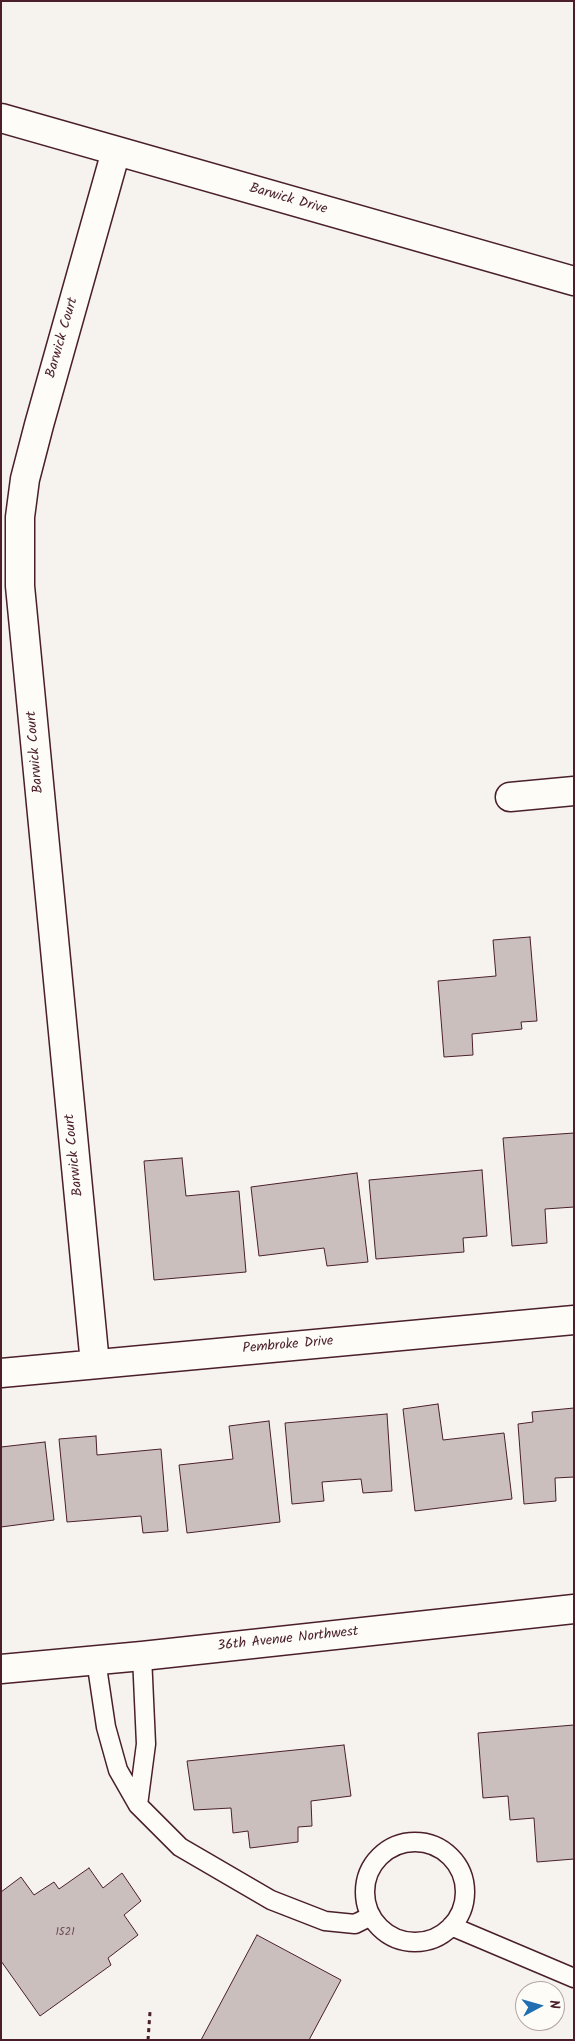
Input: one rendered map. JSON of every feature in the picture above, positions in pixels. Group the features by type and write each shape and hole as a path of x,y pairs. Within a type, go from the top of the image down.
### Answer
{"street":[{"name":"Barwick Drive","path":"1,118 574,281"},
{"name":"Barwick Court","path":"95,1364 20,586 20,517 25,479 39,425 116,151"},
{"path":"510,797 574,791"},
{"name":"Pembroke Drive","path":"1,1373 574,1320"},
{"name":"36th Avenue Northwest","path":"1,1669 142,1656 574,1609"}],"lane":[{"path":"138,1805 146,1744 142,1656"},
{"path":"96,1660 106,1726 118,1770 138,1805 180,1846 271,1900 325,1921 355,1924 371,1916"},
{"path":"412,1841 428,1843 444,1852 454,1861 462,1876 465,1892 460,1912 451,1926 440,1935 421,1942 397,1938 382,1930 371,1916 365,1900 365,1883 372,1866 390,1848 412,1841"},
{"path":"451,1926 574,1978"}],"path":[{"path":"148,2040 150,2012"}],"building":[{"path":"530,937 537,1021 521,1022 522,1029 472,1034 473,1055 444,1057 438,981 496,976 493,940"},
{"path":"574,1133 574,1207 545,1209 547,1243 512,1246 503,1138"},
{"path":"182,1158 186,1196 239,1191 246,1272 154,1280 144,1161"},
{"path":"482,1170 487,1236 463,1238 464,1252 376,1259 369,1180"},
{"path":"357,1173 368,1262 327,1266 324,1248 259,1256 251,1187"},
{"path":"438,1404 443,1440 504,1433 512,1499 415,1511 403,1409"},
{"path":"574,1408 574,1477 555,1478 556,1501 524,1504 518,1424 533,1422 532,1412"},
{"path":"387,1414 392,1491 363,1493 361,1479 322,1482 324,1501 292,1504 285,1423"},
{"path":"269,1421 280,1522 187,1533 179,1465 233,1459 229,1426"},
{"path":"96,1436 97,1455 161,1449 168,1531 143,1533 141,1516 67,1522 59,1439"},
{"path":"45,1442 54,1520 1,1527 1,1447"},
{"path":"574,1725 574,1859 537,1862 534,1818 510,1820 508,1796 483,1798 478,1733"},
{"path":"344,1745 351,1796 311,1801 312,1826 298,1827 298,1842 250,1848 248,1831 233,1833 231,1808 194,1810 187,1761"},
{"path":"89,1868 103,1888 122,1873 141,1901 124,1915 138,1935 108,1958 111,1965 40,2016 1,1961 1,1892 21,1877 34,1895 54,1882 59,1889"},
{"path":"257,1935 341,1980 309,2040 201,2040"}]}
